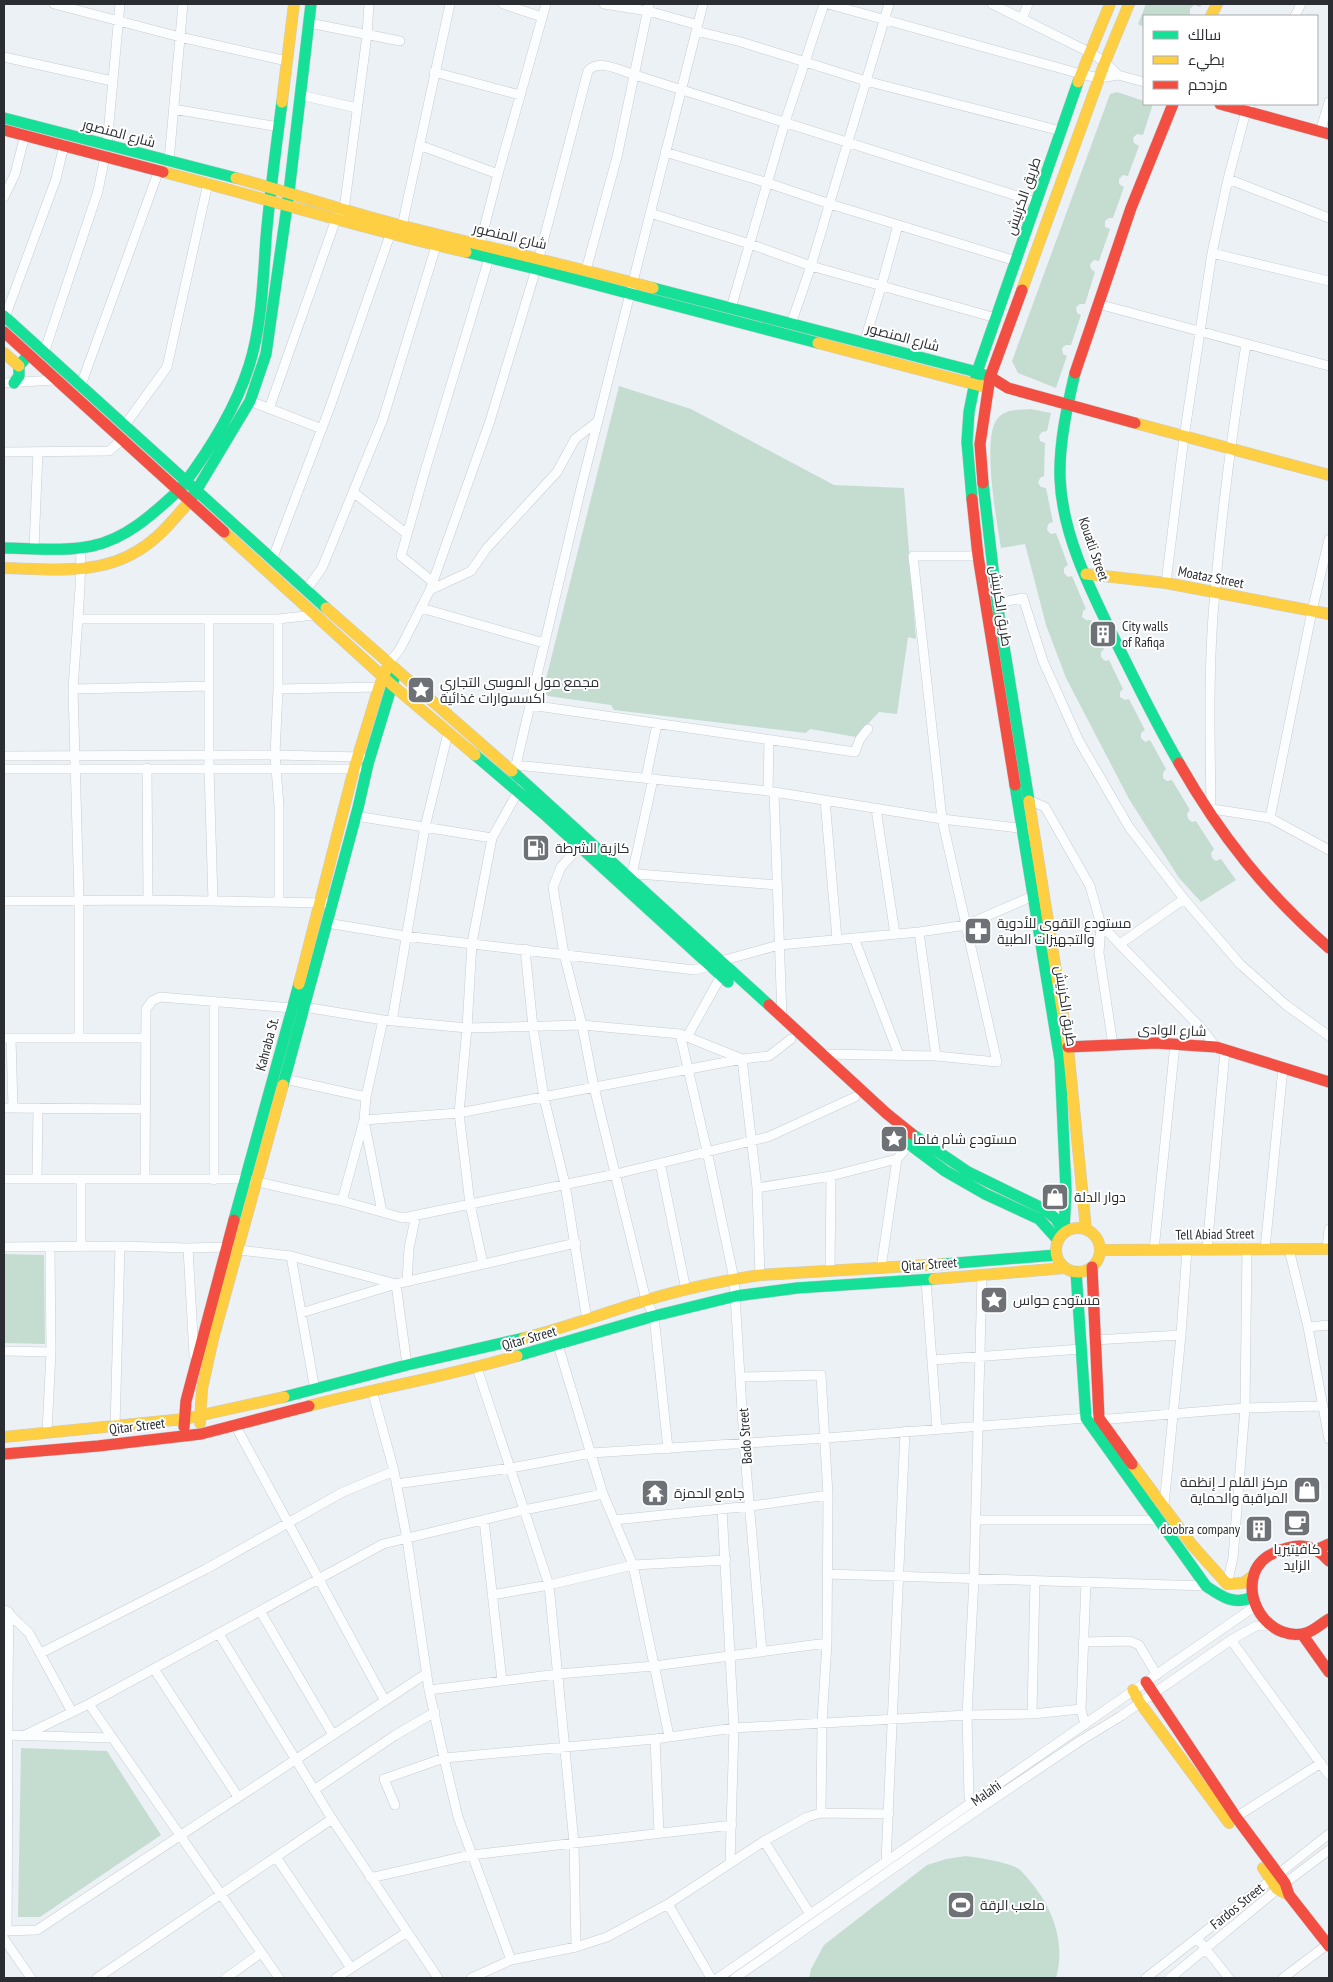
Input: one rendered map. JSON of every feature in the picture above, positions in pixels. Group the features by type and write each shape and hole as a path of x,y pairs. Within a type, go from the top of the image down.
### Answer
{"main road":[{"path":"4,548 81,548 103,543 128,531 156,511 187,480 206,453 240,392 254,349 260,310 270,194 294,4"},
{"path":"4,568 80,568 109,564 138,551 168,526 198,490 250,401 266,354 288,198 311,4"},
{"name":"طريق الكرنيش","path":"1086,1229 1068,1047 978,556 967,442 976,378 1081,74 1110,4"},
{"name":"طريق الكرنيش","path":"1061,1236 1066,1191 1060,1060 1033,896 1028,828 1029,800 997,603 980,444 989,382 1099,78 1129,4"},
{"name":"Kouatli Street","path":"1173,105 1155,144 1098,304 1067,406 1062,441 1060,481 1068,524 1086,574 1100,609 1143,696 1208,808 1250,869 1329,948"},
{"path":"1227,105 1248,108 1325,133"},
{"name":"شارع المنصور","path":"4,118 106,150 160,170 208,183 344,210 398,233"},
{"name":"شارع المنصور","path":"4,130 64,145 169,161 270,194"},
{"name":"شارع المنصور","path":"288,198 336,220 478,250 491,247 537,263 976,378"},
{"name":"شارع المنصور","path":"478,250 489,259 586,270 631,288 731,308 864,343 1067,406 1329,475"},
{"path":"4,316 198,490 272,560 393,666 512,766 526,783 628,873 716,964 721,976 910,1145 945,1171 985,1194 1039,1219 1061,1236"},
{"path":"4,332 314,615 384,683 448,733 716,964 782,1017 886,1113 917,1138 968,1172 1044,1209 1056,1218 1061,1236 1056,1255 1065,1268 1076,1272 1092,1268"},
{"path":"4,353 19,366"},
{"path":"9,383 19,376 19,366 28,355"},
{"name":"Moataz Street","path":"1086,574 1166,584 1329,614"},
{"name":"Kahraba St.","path":"201,1434 199,1416 202,1389 213,1340 285,1079 298,1007 326,903 354,768 384,683 393,666"},
{"name":"Kahraba St.","path":"185,1435 184,1420 195,1365 226,1246 298,1007 326,923 326,903 356,816 370,757 384,683"},
{"name":"شارع الوادى","path":"1068,1047 1156,1043 1220,1049 1329,1082"},
{"path":"1061,1236 1074,1228 1086,1229 1096,1237 1100,1250 1099,1258 1092,1268 1098,1418 1192,1545 1227,1584 1244,1584 1253,1576 1264,1559 1280,1548 1292,1545 1305,1546 1316,1550 1329,1561"},
{"name":"Tell Abiad Street","path":"1100,1250 1328,1249"},
{"name":"Qitar Street","path":"4,1437 184,1420 315,1390 407,1365 473,1351 587,1320 646,1300 734,1279 760,1275 963,1264 1056,1255"},
{"name":"Qitar Street","path":"4,1454 98,1446 201,1434 372,1390 477,1368 654,1316 736,1296 797,1288 982,1276 1065,1268"},
{"path":"860,1269 861,1285"},
{"path":"1076,1272 1086,1418 1206,1586 1228,1600 1253,1602"},
{"path":"94,1428 98,1446"},
{"path":"34,1434 37,1450"},
{"path":"1316,1550 1329,1544"},
{"path":"1182,1553 1192,1545"},
{"path":"1253,1576 1253,1602 1261,1618 1280,1632 1302,1634 1317,1629 1329,1619"},
{"path":"1302,1634 1329,1672"},
{"path":"1146,1682 1277,1881"},
{"path":"1133,1690 1140,1702 1277,1881 1329,1945"}],"street":[{"path":"54,4 180,37 287,61"},
{"path":"44,353 98,191 106,150 120,4"},
{"path":"169,161 183,4"},
{"path":"269,409 336,220 344,210 367,36 369,4"},
{"path":"272,560 398,233 420,145 450,4"},
{"path":"503,4 542,17"},
{"path":"478,250 546,4"},
{"path":"604,4 649,7 697,28 866,81 1061,131"},
{"path":"499,776 512,766 530,705 597,422 703,4"},
{"path":"731,308 785,122 824,4"},
{"path":"828,4 1081,74 1099,78 1118,75 1143,82"},
{"path":"791,324 830,204 889,4"},
{"path":"992,4 1089,52 1105,62 1118,75"},
{"path":"1022,19 1028,4"},
{"path":"586,270 616,157 649,7"},
{"path":"309,23 400,41"},
{"path":"4,57 112,81"},
{"path":"393,666 432,586 490,421 537,263 588,71 592,66 601,65 681,89 1036,202"},
{"path":"434,72 520,95"},
{"path":"300,95 357,108"},
{"path":"1325,133 1329,102"},
{"path":"1166,584 1184,437 1212,253 1228,179 1248,108"},
{"path":"173,109 279,126"},
{"path":"4,197 15,174 25,135"},
{"path":"4,316 56,179 64,145"},
{"path":"420,145 498,174"},
{"path":"666,152 1016,261"},
{"path":"81,385 160,170"},
{"path":"1228,179 1329,218"},
{"path":"125,424 167,367 208,183"},
{"path":"650,213 750,244 811,266 996,318"},
{"path":"864,343 898,225"},
{"path":"306,590 322,568 383,419 438,241"},
{"path":"432,586 401,556 491,247"},
{"path":"1212,253 1329,281"},
{"path":"1098,304 1329,366"},
{"path":"1246,344 1231,450 1215,593 1208,808 1270,818 1329,850"},
{"path":"9,383 55,380"},
{"path":"250,401 322,429"},
{"path":"432,586 471,571 487,548 557,472 575,439 597,422"},
{"path":"4,452 109,451 122,440"},
{"path":"34,548 38,452"},
{"path":"353,492 407,534"},
{"path":"1270,818 1312,611 1329,539"},
{"path":"79,1038 79,900 73,689 81,548"},
{"path":"822,1054 936,1056 997,1062 942,819 913,556 978,556"},
{"path":"997,603 1023,598 1043,661 1079,741 1129,827 1184,899 1240,964 1286,1005 1329,1036"},
{"path":"421,608 544,643"},
{"path":"78,619 278,619 314,615"},
{"path":"210,619 209,768 213,901"},
{"path":"278,619 278,689 275,755 279,806 279,901"},
{"path":"278,689 384,683"},
{"path":"73,689 209,686"},
{"path":"530,705 855,752 860,739 868,729"},
{"path":"657,724 649,778 628,873 777,886"},
{"path":"342,1201 364,1120 366,1096 387,1020 426,827 448,733"},
{"path":"770,740 782,1017"},
{"path":"4,756 275,755 370,757"},
{"path":"512,766 771,791 942,819 1028,828"},
{"path":"4,768 354,768 366,770"},
{"path":"147,768 148,900"},
{"path":"483,1264 470,1204 459,1113 472,943 492,838 517,792 526,783"},
{"path":"825,800 837,939"},
{"path":"1029,800 1045,807 1090,886 1102,925 1100,953 1113,1045"},
{"path":"876,809 896,934"},
{"path":"356,816 492,838"},
{"path":"579,847 561,867 553,887 564,954 582,1025 594,1087 646,1300 654,1316 668,1449"},
{"path":"326,923 405,936 694,970 779,944 919,932 966,925 1033,896"},
{"path":"1120,944 1184,899"},
{"path":"4,900 279,901 326,903"},
{"path":"1102,925 1220,1049 1207,1249"},
{"path":"919,932 936,1056"},
{"path":"854,938 900,1055"},
{"path":"525,949 533,1027 544,1098 565,1184 587,1320"},
{"path":"683,1036 721,976"},
{"path":"145,1179 146,1009 152,1001 160,997 298,1007 387,1020 467,1028 582,1025 683,1036 742,1059"},
{"path":"214,1001 214,1180"},
{"name":"Bado Street","path":"683,1036 688,1069 708,1151 734,1279 742,1377 744,1443 751,1506 762,1652"},
{"path":"146,1038 7,1038 8,1108 146,1109"},
{"path":"364,1120 459,1113 742,1059 770,1056 791,1039"},
{"path":"1154,1250 1174,1044"},
{"path":"742,1059 757,1188 760,1275"},
{"path":"1265,1248 1283,1068"},
{"path":"285,1079 366,1096"},
{"path":"4,1179 245,1179 342,1201 403,1218 616,1174 768,1137 855,1097"},
{"path":"38,1108 38,1179"},
{"path":"364,1120 382,1212"},
{"path":"757,1188 831,1176 897,1158 910,1145"},
{"path":"881,1268 897,1158"},
{"path":"660,1162 686,1290"},
{"path":"830,1271 831,1176"},
{"path":"81,1179 81,1247"},
{"path":"407,1282 409,1248 416,1215"},
{"path":"1328,1249 1329,1229"},
{"path":"301,1314 396,1284 576,1243"},
{"path":"115,1427 120,1246"},
{"path":"4,1247 120,1246 188,1248 226,1246 239,1250 292,1256 396,1284"},
{"path":"48,1432 51,1352 50,1248"},
{"path":"188,1248 195,1365"},
{"path":"1227,1584 1233,1558 1245,1408 1247,1248"},
{"path":"1165,1508 1164,1500 1174,1414 1187,1249"},
{"path":"1289,1250 1324,1390 1322,1406 1329,1439"},
{"path":"292,1256 315,1390"},
{"path":"972,1803 969,1797 967,1715 974,1579 982,1276"},
{"path":"926,1280 937,1429"},
{"path":"396,1284 407,1365"},
{"path":"1308,1327 1329,1325"},
{"path":"1094,1340 1181,1335"},
{"path":"558,1345 603,1494 633,1565 668,1736"},
{"path":"932,1360 1081,1350"},
{"path":"4,1351 51,1352"},
{"path":"477,1368 549,1585 574,1843 576,1947"},
{"path":"742,1377 821,1375 828,1495 827,1643 822,1722 821,1813"},
{"path":"372,1390 394,1471 407,1539 429,1690 458,1817 510,1960"},
{"path":"396,1484 511,1468 591,1453 826,1438 1086,1418 1110,1419 1245,1408 1322,1406"},
{"path":"235,1425 385,1701"},
{"path":"886,1862 894,1719 905,1432"},
{"path":"41,1653 206,1569 342,1492 394,1471"},
{"path":"23,1736 89,1704 383,1544 524,1510 603,1494"},
{"path":"614,1520 751,1506 828,1495"},
{"path":"722,1509 734,1728 730,1863"},
{"path":"484,1520 502,1681"},
{"path":"975,1520 1159,1520"},
{"path":"492,1595 549,1585 633,1565 726,1560"},
{"path":"827,1574 1206,1586"},
{"path":"1032,1714 1035,1581"},
{"path":"1085,1725 1081,1709 1086,1582"},
{"name":"Malahi","path":"718,1978 1157,1675 1253,1602"},
{"path":"6,1611 29,1632 72,1712"},
{"path":"6,1611 5,1934 31,1978"},
{"path":"260,1611 333,1735"},
{"name":"Malahi","path":"735,1978 970,1815 1231,1640 1256,1626 1270,1626"},
{"path":"219,1634 332,1819 438,1978"},
{"path":"1231,1640 1329,1775"},
{"path":"1083,1642 1130,1641 1139,1645 1157,1675"},
{"path":"429,1690 558,1674 654,1666 827,1643"},
{"path":"154,1668 238,1797"},
{"path":"5,1934 37,1930 427,1673"},
{"path":"89,1704 279,1978"},
{"path":"395,1805 384,1779 444,1758 655,1739 734,1728 967,1715 1032,1714 1081,1709"},
{"path":"314,1790 394,1736 435,1712"},
{"path":"5,1735 112,1738"},
{"path":"655,1739 659,1833"},
{"path":"1236,1817 1320,1763"},
{"path":"471,1978 510,1960 576,1947 607,1936 668,1904 764,1841 807,1817 821,1813 888,1814"},
{"path":"97,1978 332,1819"},
{"path":"370,1878 471,1855 732,1825"},
{"name":"Fardos Street","path":"1170,1978 1206,1949 1329,1834"},
{"path":"764,1841 810,1914"},
{"name":"Fardos Street","path":"1146,1978 1197,1938 1277,1881 1329,1850"},
{"path":"276,1857 351,1968"},
{"path":"668,1904 711,1978"},
{"path":"336,1978 407,1932"},
{"path":"1197,1938 1229,1978"},
{"path":"1283,1978 1329,1945"},
{"path":"226,1978 261,1953"}],"green space":[{"path":"1146,4 1202,4 1200,7 1194,5 1190,9 1191,15 1143,15 1143,26 1138,24"},
{"path":"1117,92 1143,101 1143,105 1153,105 1143,135 1137,134 1133,138 1134,143 1139,146 1128,176 1123,175 1119,179 1119,184 1124,187 1113,218 1105,221 1105,227 1110,229 1099,261 1094,260 1090,264 1091,269 1095,272 1085,304 1080,304 1076,307 1077,313 1081,315 1071,345 1066,345 1062,348 1063,354 1067,356 1056,388 1018,373 1012,361 1110,94"},
{"path":"619,386 691,409 834,485 904,488 916,639 908,637 897,714 879,712 856,737 810,729 806,733 614,710 611,705 548,696 543,691"},
{"path":"1031,409 1051,413 1047,431 1042,432 1039,436 1040,441 1045,443 1044,476 1040,478 1038,483 1041,487 1046,488 1053,522 1048,524 1047,530 1051,534 1056,533 1068,565 1064,568 1064,573 1068,577 1072,576 1086,609 1083,611 1082,617 1086,620 1091,620 1104,649 1101,652 1101,657 1105,661 1109,660 1123,689 1120,692 1120,697 1125,700 1129,699 1145,730 1141,733 1141,738 1145,742 1150,740 1166,769 1163,773 1163,778 1167,781 1172,780 1190,810 1187,814 1188,819 1192,822 1196,821 1214,849 1211,853 1212,858 1216,861 1221,859 1236,880 1201,902 1179,878 1129,799 1066,678 1046,625 1025,544 1001,548 990,460 993,427 998,418 1005,413 1013,410"},
{"path":"4,1254 44,1255 45,1344 4,1343"},
{"path":"21,1748 107,1751 161,1835 40,1917 18,1917"},
{"name":"ملعب الرقة","path":"966,1856 1008,1864 1019,1869 1038,1891 1051,1914 1058,1939 1059,1965 1056,1978 809,1978 811,1969 824,1945 927,1865 946,1859"}],"traffic: fast":[{"path":"193,496 250,401 266,354 289,192 311,4"},
{"path":"972,499 967,442 969,412 977,372 1078,82"},
{"path":"181,488 211,445 229,414 249,366 257,335 269,204 282,102"},
{"path":"4,118 236,178"},
{"path":"466,252 818,343"},
{"path":"653,288 977,372 992,378"},
{"path":"4,316 326,608"},
{"path":"14,383 19,376 19,366 28,355"},
{"path":"1075,373 1066,412 1061,452 1060,478 1066,520 1087,581 1145,701 1179,763"},
{"path":"983,483 997,603 1029,801"},
{"path":"4,548 70,549 104,543 128,532 178,491"},
{"path":"283,1085 358,808 368,764 395,675"},
{"path":"475,755 544,814 728,982"},
{"path":"512,771 769,1005"},
{"path":"1015,785 1060,1060 1066,1191 1064,1231"},
{"path":"234,1220 299,984"},
{"path":"912,1134 968,1172 1044,1209 1056,1219 1064,1232"},
{"path":"901,1138 945,1171 985,1194 1039,1219 1058,1240"},
{"path":"944,1264 1056,1255"},
{"path":"1076,1272 1086,1418 1206,1586 1228,1599 1245,1600 1252,1597"},
{"path":"517,1356 654,1316 736,1296 797,1288 934,1279"},
{"path":"284,1397 407,1365 524,1338"}],"traffic: slow":[{"path":"282,102 294,4"},
{"path":"1078,82 1110,4"},
{"path":"1022,290 1105,62 1129,4"},
{"path":"1212,15 1217,4"},
{"path":"163,172 466,252"},
{"path":"236,178 382,221 653,288"},
{"path":"818,343 985,387"},
{"path":"4,353 19,366"},
{"path":"1135,423 1329,475"},
{"path":"4,568 73,569 107,564 124,558 153,540 189,502"},
{"path":"224,532 391,684 475,755"},
{"path":"1086,574 1166,583 1329,614"},
{"path":"326,608 512,771"},
{"path":"299,984 354,769 379,687 387,668"},
{"path":"1029,801 1068,1047 1086,1229"},
{"path":"200,1423 202,1389 213,1339 283,1085"},
{"path":"1074,1228 1082,1228 1094,1234 1100,1250 1094,1266 1082,1272 1074,1272 1062,1266 1056,1254 1056,1246 1062,1234 1074,1228"},
{"path":"1100,1250 1329,1249"},
{"path":"524,1338 658,1297 731,1280 760,1275 944,1264"},
{"path":"934,1279 1065,1268"},
{"path":"309,1406 517,1356"},
{"path":"4,1437 184,1419 284,1397"},
{"path":"1132,1464 1192,1545 1227,1584 1243,1583 1253,1576"},
{"path":"1133,1690 1140,1703 1229,1823"},
{"path":"1263,1868 1277,1889 1289,1895"}],"traffic: jam":[{"path":"1075,373 1131,208 1173,105"},
{"path":"1224,105 1329,134"},
{"path":"4,130 163,172"},
{"path":"983,483 980,444 990,377 1022,290"},
{"path":"4,332 224,532"},
{"path":"992,378 1008,388 1135,423"},
{"path":"972,499 978,556 1015,785"},
{"path":"1179,763 1211,815 1246,862 1285,906 1329,948"},
{"path":"769,1005 886,1113 912,1134"},
{"path":"1068,1047 1156,1043 1216,1047 1329,1082"},
{"path":"184,1427 186,1401 234,1220"},
{"path":"1092,1267 1099,1418 1132,1464"},
{"path":"4,1454 98,1446 201,1434 309,1406"},
{"path":"1316,1550 1329,1544"},
{"path":"1329,1561 1310,1547 1289,1547 1268,1556 1262,1561 1255,1570 1252,1586 1253,1598 1257,1609 1272,1626 1283,1632 1294,1634 1306,1633 1329,1619"},
{"path":"1302,1634 1329,1672"},
{"path":"1146,1682 1236,1817 1285,1883 1289,1895 1329,1946"}],"place":[{"name":"City walls of Rafiqa","path":"1103,634"},
{"name":"مجمع مول الموسى التجاري اكسسوارات غذائية","path":"421,690"},
{"name":"كازية الشرطة","path":"536,848"},
{"name":"مستودع التقوى للأدوية والتجهيزات الطبية","path":"978,931"},
{"name":"مستودع شام فاما","path":"894,1139"},
{"name":"دوار الدلة","path":"1055,1197"},
{"name":"مستودع حواس","path":"994,1300"},
{"name":"مركز القلم لـ إنظمة المراقبة والحماية","path":"1307,1490"},
{"name":"جامع الحمزة","path":"655,1493"},
{"name":"كافيتيريا الزايد","path":"1297,1523"},
{"name":"doobra company","path":"1259,1529"},
{"name":"ملعب الرقة","path":"961,1905"}]}
